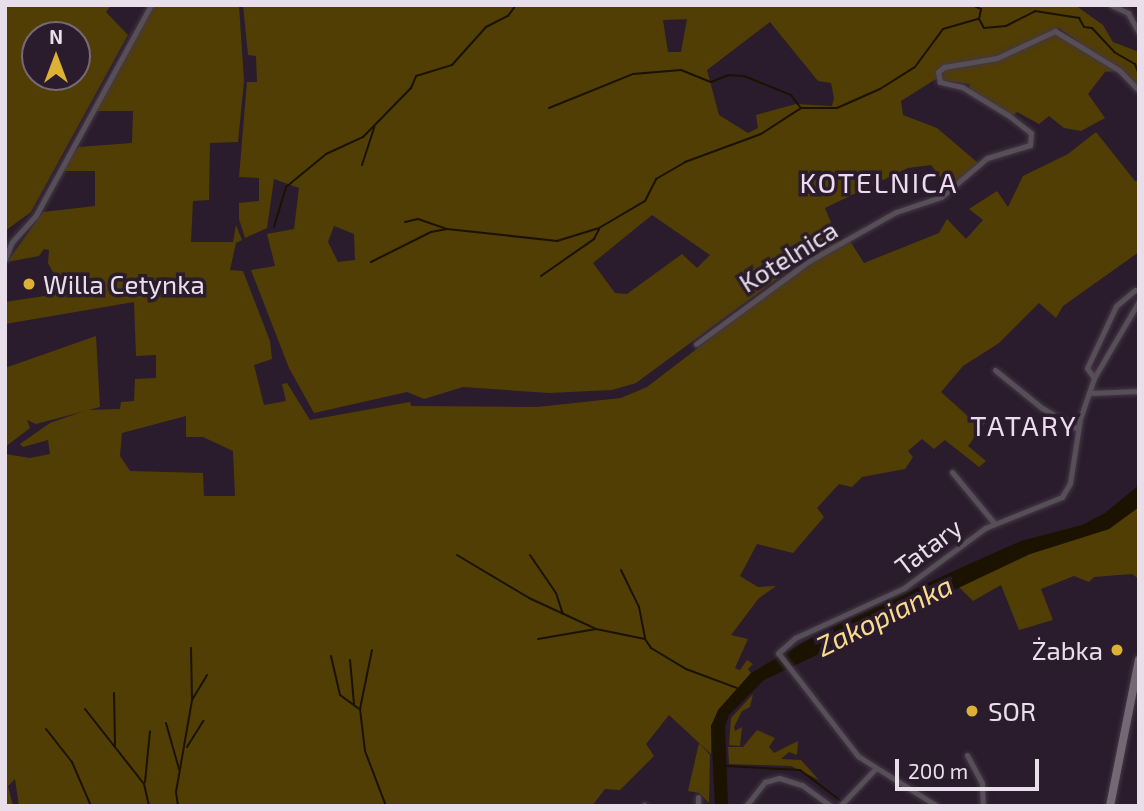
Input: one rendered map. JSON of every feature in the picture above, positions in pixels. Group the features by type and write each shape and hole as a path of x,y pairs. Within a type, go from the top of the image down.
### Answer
{"main road":[{"path":"1110,806 1139,660"}],"street":[{"path":"5,246 12,242 36,215 151,5"},
{"path":"1111,5 1128,13 1139,33"},
{"name":"Kotelnica","path":"696,344 809,261 896,212 938,199 987,158 1030,145 1031,133 1009,115 962,88 940,82 938,72 944,67 997,58 1055,31 1119,70 1139,91"},
{"path":"5,259 12,242"},
{"name":"Tatary","path":"1094,377 1087,368 1116,306 1135,290"},
{"name":"Tatary","path":"937,806 876,768 838,736 780,656 780,650 795,638 914,583 995,524 1052,504 1062,496 1070,483 1078,429 1094,377 1139,301"},
{"path":"995,370 1042,408 1078,429"},
{"path":"1089,393 1139,391"},
{"path":"952,472 995,524"},
{"path":"967,755 982,783 983,806"},
{"path":"840,806 876,768"},
{"path":"746,806 765,782 779,778 802,785 831,806"},
{"path":"698,797 698,806"}],"shaded area":[{"path":"5,5 111,5 106,12 128,35 31,212 5,231"},
{"path":"153,5 239,5 244,81 238,142 210,143 209,200 193,201 191,242 233,242 236,225 242,240 236,243 230,270 243,271 270,341 272,359 254,365 264,405 286,401 282,384 287,383 310,420 410,402 411,406 537,407 621,398 647,387 802,268 850,241 864,263 939,233 947,219 966,239 983,220 969,209 997,191 1008,207 1023,176 1068,154 1096,132 1135,181 1139,180 1139,252 1063,306 1056,318 1039,303 999,343 963,366 941,392 970,418 974,414 985,423 968,446 986,461 979,467 945,440 934,449 922,439 908,451 913,457 905,469 862,477 852,487 839,484 817,508 824,517 793,553 757,544 740,576 758,587 776,586 759,598 731,635 748,639 735,668 740,670 747,660 753,664 748,669 751,673 711,726 711,754 669,715 646,744 654,756 620,790 605,789 592,806 19,806 15,779 8,786 13,806 5,806 5,454 30,458 50,454 48,440 23,447 20,444 50,423 87,410 120,409 121,402 134,401 135,379 156,378 156,355 136,356 134,302 5,324 5,302 71,292 69,279 56,278 48,263 49,250 44,249 39,256 7,262 43,212 95,206 95,171 62,171 78,147 132,143 133,111 96,111","holes":["186,416 186,437 203,437 233,451 235,496 204,496 203,473 130,471 120,456 122,433"]},
{"path":"243,5 1075,5 1103,25 1113,42 1139,52 1139,86 1059,28 1001,57 1054,33 1063,34 1116,71 1105,72 1088,94 1105,118 1081,131 1064,128 1049,116 1039,124 1017,112 1012,117 970,90 969,84 936,79 901,101 903,115 937,128 978,163 949,188 931,165 908,168 825,208 839,242 796,265 636,383 612,390 549,393 463,387 424,399 407,392 314,413 289,368 251,270 275,266 267,234 294,229 299,188 274,179 267,228 245,238 239,219 239,203 259,201 259,178 239,177 247,82 257,82 256,56 248,55","holes":["687,19 681,52 668,52 663,20","770,22 818,81 831,83 834,98 832,106 796,104 756,115 758,128 748,133 719,115 707,70","652,215 710,255 697,268 682,254 627,294 615,293 593,263","334,226 354,234 355,260 338,262 328,242"]},
{"path":"96,336 100,407 36,424 27,420 30,428 5,447 5,368"},
{"path":"1139,507 1139,579 1132,574 1094,577 1089,582 1074,576 1041,589 1053,620 1019,630 1001,585 973,601 958,586 1030,554 1109,529"},
{"path":"753,694 750,707 742,711 734,727 735,731 742,727 740,746 729,745 731,718"},
{"path":"757,730 775,738 769,747 774,753 798,741 797,755 789,752 781,759 801,760 819,780 791,766 729,764 728,747 743,747"},
{"path":"699,743 710,755 709,803 699,793 688,791"}],"water":[{"name":"Zakopianka","path":"1139,485 1139,507 1109,529 1030,554 764,680 729,715 725,727 728,806 715,806 711,726 718,710 751,673 823,631 965,566 1021,541 1082,525 1105,513"}],"waterway":[{"path":"274,227 286,187 326,154 363,137 411,88 416,76 452,65 486,27 508,16 516,5"},
{"path":"972,5 981,9 979,19 984,28 1006,26 1035,11 1079,18 1084,27 1092,28 1114,52 1135,64 1139,75"},
{"path":"405,222 418,219 447,229 557,241 599,228 645,201 656,179 685,162 761,134 801,108 837,108 880,89 915,67 943,29 979,19"},
{"path":"549,108 633,74 681,70 711,82 728,75 744,76 791,95 800,107"},
{"path":"362,165 374,127"},
{"path":"371,262 431,232 447,229"},
{"path":"541,276 594,239 599,229"},
{"path":"457,555 529,598 594,628"},
{"path":"530,555 556,593 563,614"},
{"path":"621,570 639,607 645,637"},
{"path":"538,639 596,629 645,639 651,648 686,669 737,688"},
{"path":"178,806 176,792 192,700 191,648"},
{"path":"372,650 360,709 365,751 386,806"},
{"path":"331,656 340,695 359,709"},
{"path":"350,660 354,704"},
{"path":"192,700 207,675"},
{"path":"114,693 115,747"},
{"path":"85,709 144,784 149,806"},
{"path":"187,747 203,721"},
{"path":"166,723 179,769"},
{"path":"46,729 72,762 91,806"},
{"path":"145,782 150,731"},
{"path":"725,766 800,770 841,801"}],"place":[{"name":"Willa Cetynka","path":"29,284"},
{"name":"Żabka","path":"1117,650"},
{"name":"SOR","path":"972,711"}],"district":[{"name":"KOTELNICA","path":"879,182"},
{"name":"TATARY","path":"1024,425"}]}
